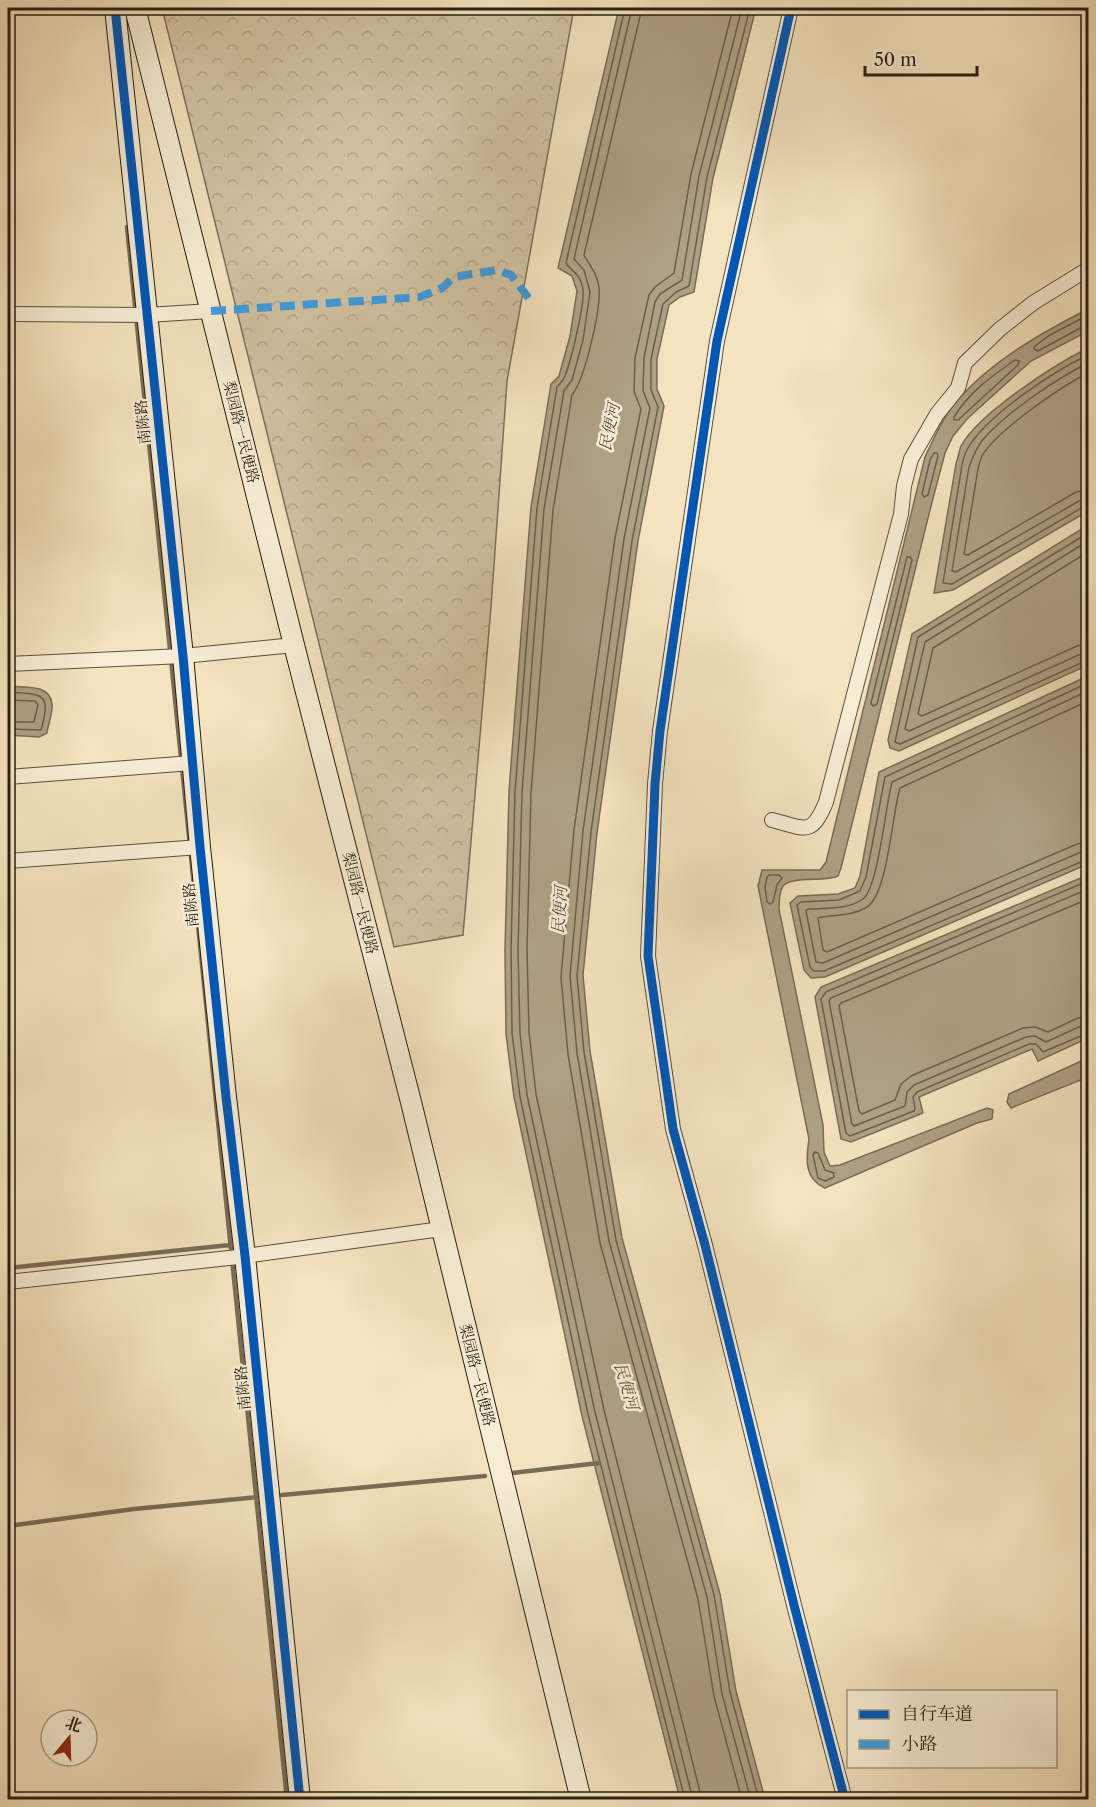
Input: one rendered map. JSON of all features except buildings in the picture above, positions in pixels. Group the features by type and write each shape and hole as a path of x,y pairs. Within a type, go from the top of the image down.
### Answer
{"main road":[{"name":"南陈路","path":"115,8 140,315 193,848 226,1097 236,1257 300,1800"},
{"name":"梨园路一民便路","path":"135,8 411,1102 581,1800"}],"street":[{"path":"791,8 717,342 660,731 648,956 673,1129 705,1245 845,1800"},
{"path":"772,820 806,828 812,827 826,802 901,514 907,474 918,444 958,388 965,363 1000,329 1033,303 1089,269"},
{"path":"8,314 140,315 211,311"},
{"path":"8,664 175,657 294,645"},
{"path":"8,777 185,764"},
{"path":"8,861 193,848"},
{"path":"8,1282 236,1257 441,1229"}],"green space":[{"path":"162,8 574,8 507,381 491,607 463,935 394,947"}],"water":[{"name":"民便河","path":"619,8 756,8 713,178 694,292 680,297 669,305 657,359 657,389 664,406 638,541 597,833 583,975 590,1051 622,1238 720,1594 736,1691 765,1799 680,1799 582,1416 514,1097 506,1034 505,950 509,791 531,507 551,384 559,376 570,336 577,291 572,276 558,268"},
{"path":"1088,309 1088,331 1031,361 968,418 953,436 945,453 931,506 838,876 787,883 782,888 780,897 779,909 823,1125 824,1152 830,1166 840,1165 987,1108 993,1110 992,1119 977,1123 825,1188 813,1179 808,1168 809,1139 758,886 762,870 820,870 826,862 925,457 943,421 952,407 985,373 1053,327"},
{"path":"1088,348 1088,511 953,590 934,593 961,446 984,419 1018,391"},
{"path":"1088,525 1088,665 899,751 890,748 888,740 912,634"},
{"path":"1088,676 1088,864 825,977 811,978 804,970 790,903 798,896 838,894 855,888 860,876 879,772"},
{"path":"8,686 35,688 50,697 52,708 47,733 39,737 8,735"},
{"path":"1088,875 1088,1038 1038,1061 1032,1049 919,1097 923,1113 851,1142 841,1139 815,997 821,987"},
{"path":"1088,1058 1088,1077 1011,1108 1007,1102 1009,1094"}],"waterway":[{"path":"127,227 287,1800"},
{"path":"8,1268 230,1245"},
{"path":"512,1473 599,1463"},
{"path":"282,1495 485,1476"},
{"path":"8,1526 134,1509 258,1497"}],"marked path":[{"path":"211,311 420,297 442,288 454,277 497,270 511,275 530,300"}],"cycle path":[{"path":"115,8 300,1800"},
{"path":"791,8 717,341 660,731 655,784 648,956 673,1129 705,1245 845,1800"}]}
